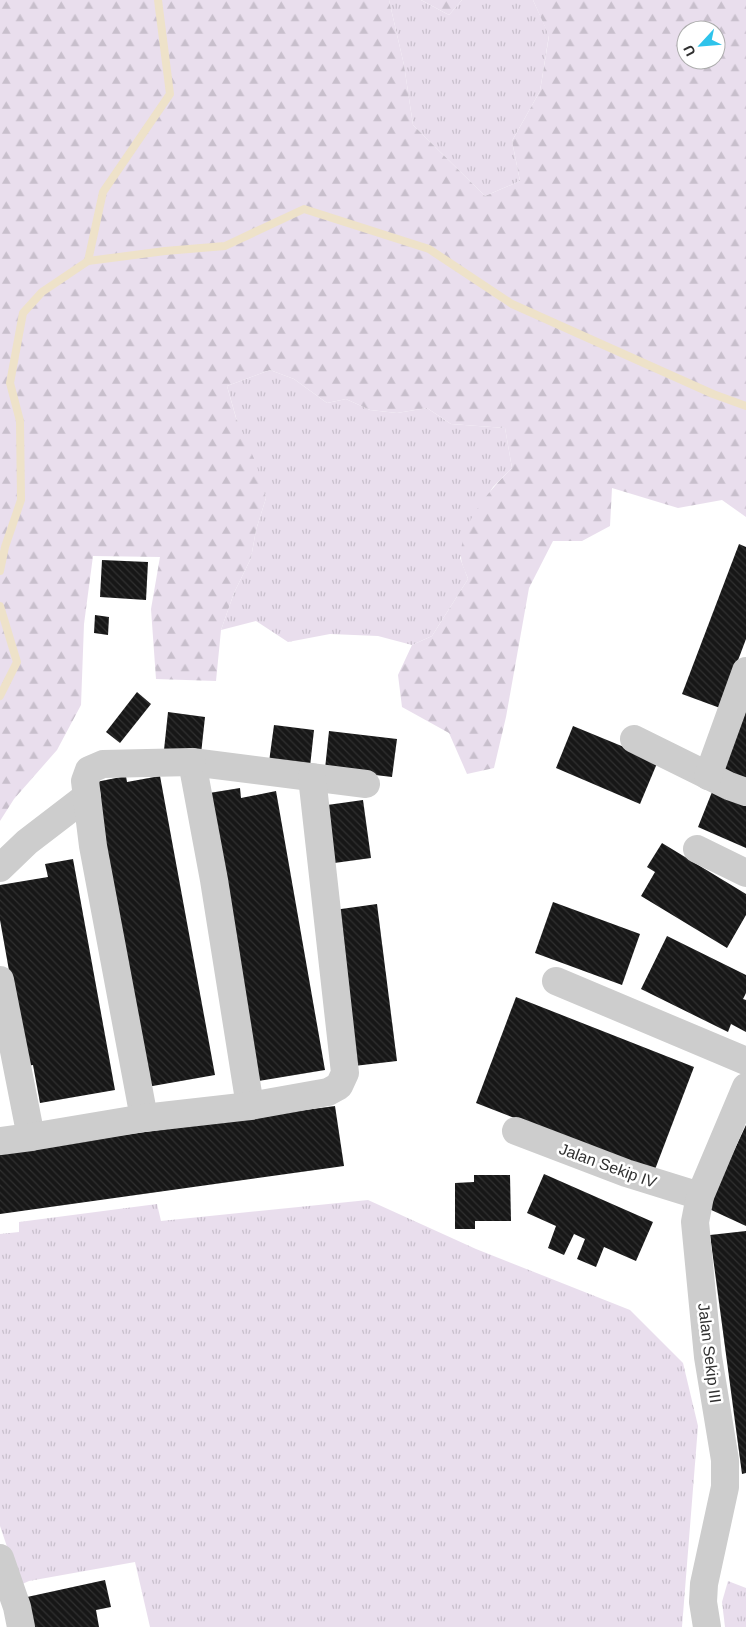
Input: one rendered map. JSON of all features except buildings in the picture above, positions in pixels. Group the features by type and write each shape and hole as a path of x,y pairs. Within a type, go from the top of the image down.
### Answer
{"street":[{"path":"708,776 746,671"},
{"path":"634,739 708,776 746,792"},
{"path":"192,762 214,880 250,1106"},
{"path":"144,1118 93,846 85,781 89,770 104,764 192,762 366,784"},
{"path":"0,1141 144,1118 250,1106 328,1092 339,1086 344,1073 312,777"},
{"path":"0,868 27,842 87,796"},
{"path":"697,849 746,873"},
{"path":"0,980 31,1137"},
{"path":"556,981 746,1061"},
{"name":"Jalan Sekip III","path":"707,1627 703,1602 704,1584 725,1487 725,1460 708,1357 695,1222 700,1196 746,1087"},
{"name":"Jalan Sekip IV","path":"516,1131 626,1173 700,1196"},
{"path":"0,1558 17,1607 21,1627"}],"green space":[{"path":"0,0 389,0 404,65 413,125 485,196 520,181 512,141 540,91 549,36 533,0 746,0 746,517 722,500 678,508 612,488 610,526 582,541 553,541 529,588 506,717 494,768 467,774 449,733 402,707 398,675 412,645 432,636 468,579 461,557 465,532 485,497 512,468 505,428 451,424 427,408 397,413 370,410 346,399 327,403 294,379 270,370 227,386 236,418 256,463 266,498 256,530 251,558 234,593 221,630 216,681 156,679 151,609 160,557 93,556 84,624 81,705 57,750 14,799 0,821"},
{"path":"389,0 421,0 449,15 462,0 533,0 549,35 540,91 512,141 520,181 485,196 413,125 404,65"},
{"path":"421,0 462,0 449,15"},
{"path":"270,370 294,379 327,403 346,399 370,410 397,413 427,408 451,424 505,428 512,468 493,487 481,506 460,558 468,579 432,636 412,645 378,636 330,634 288,642 256,621 221,630 234,593 251,558 256,530 266,498 239,428 227,386"},
{"path":"368,1200 476,1249 630,1310 683,1363 698,1426 682,1627 150,1627 135,1562 29,1581 20,1585 0,1526 0,1234 19,1232 19,1222 157,1204 161,1221"},
{"path":"728,1581 746,1588 746,1627 725,1627 722,1602"}],"waterway":[{"path":"88,261 103,192 170,94 158,0"},
{"path":"0,571 5,547 21,500 20,421 10,383 23,313 42,292 88,261 165,251 225,246 304,209 429,249 512,304 713,394 746,406"},
{"path":"0,606 17,662 0,696"}]}
